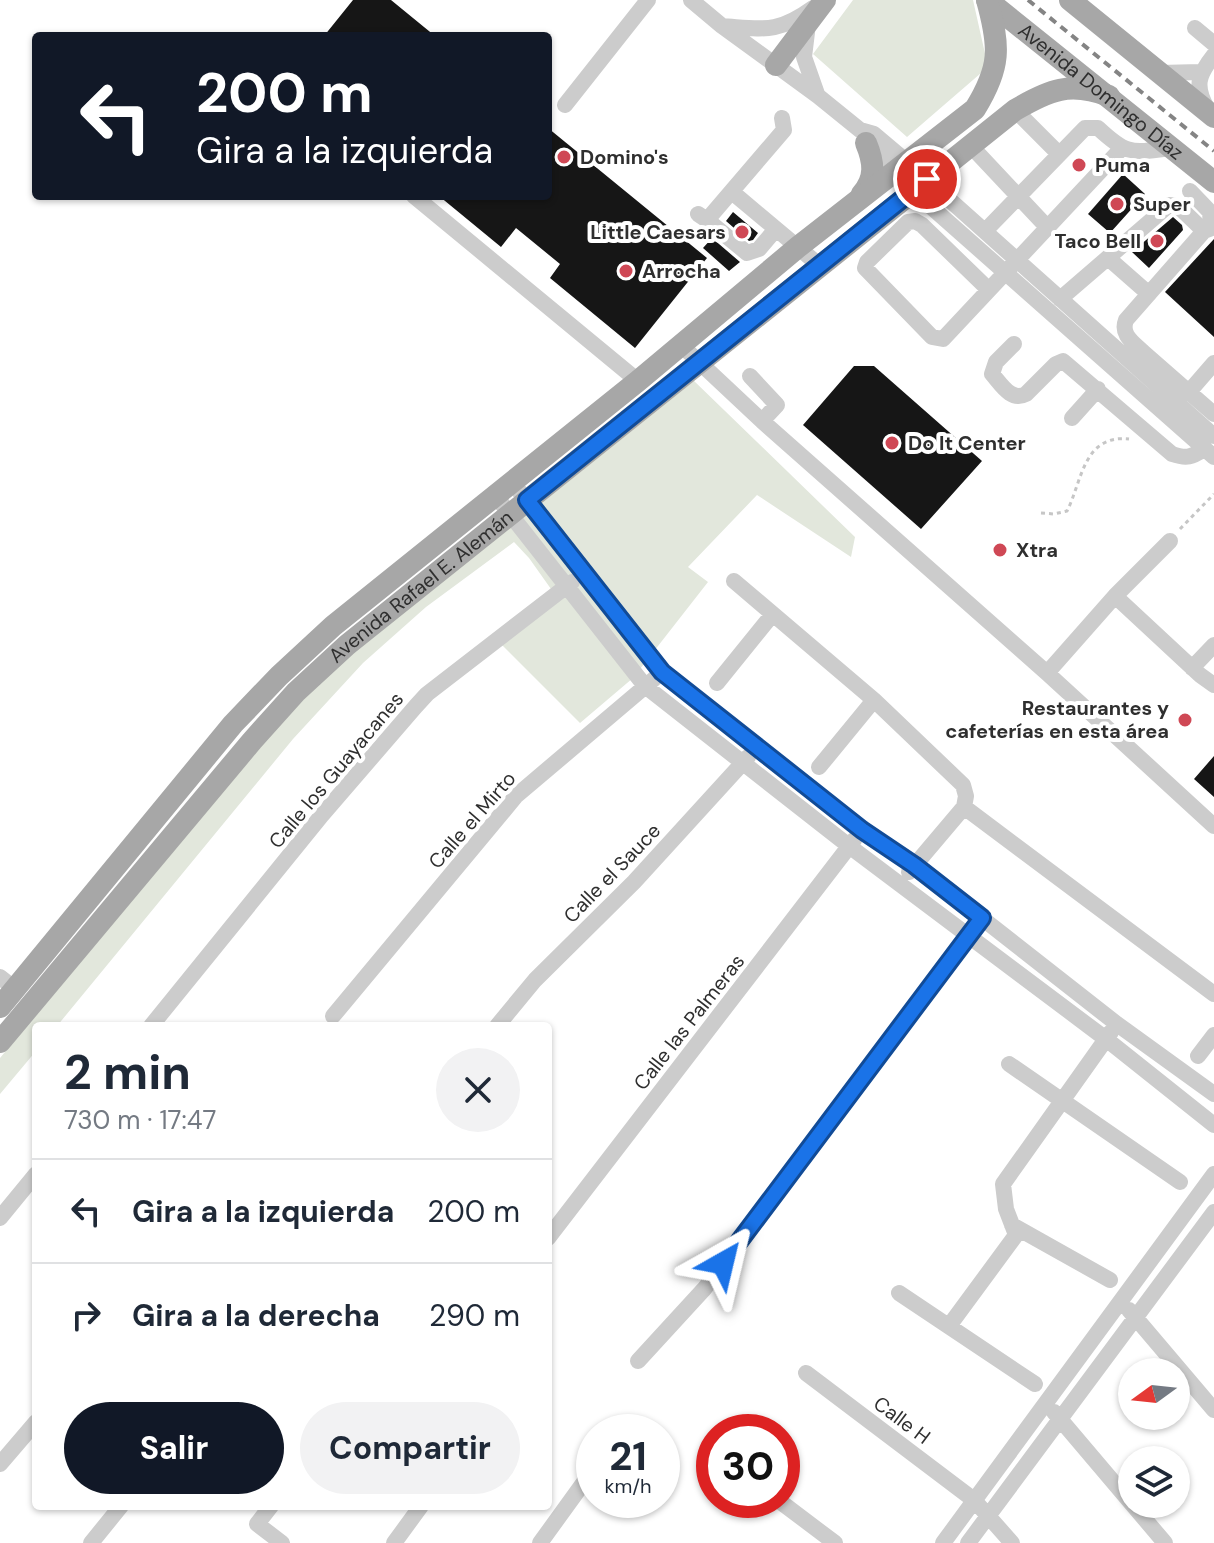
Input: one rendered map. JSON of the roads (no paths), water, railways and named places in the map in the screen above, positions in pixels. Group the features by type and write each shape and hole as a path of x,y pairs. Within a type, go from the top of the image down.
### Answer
{"main road":[{"path":"776,65 825,0"},
{"name":"Avenida Domingo Díaz","path":"987,0 1214,182"},
{"name":"Avenida Rafael E. Alemán","path":"0,1007 8,983 233,724 333,626 682,346 798,247 975,109 996,66 996,31 987,0"},
{"path":"1070,0 1212,115"},
{"name":"Avenida Rafael E. Alemán","path":"0,1042 296,692 347,645 1015,110 1037,97 1060,89 1086,87 1111,99"},
{"path":"859,199 868,187 873,172 872,157 863,137"}],"street":[{"path":"565,105 648,0"},
{"path":"722,26 766,30 780,28 825,0"},
{"path":"700,3 722,26 818,96 863,137 874,134 900,167 1005,273 1133,364 1188,393 1214,414"},
{"path":"808,23 804,57 818,96"},
{"path":"1195,28 1214,44"},
{"path":"1212,115 1202,100 1199,86 1200,72 1214,55"},
{"path":"1160,73 1200,72"},
{"path":"1105,135 1111,99"},
{"path":"1015,110 1059,154"},
{"path":"776,229 759,249 747,253 703,217 732,192 784,130 782,118"},
{"path":"985,231 1085,128 1098,128 1121,149 1131,152 1173,148"},
{"path":"970,145 1047,227"},
{"path":"989,290 915,221 908,222 867,262 865,268 937,340 943,339 1018,261 1121,149"},
{"path":"920,185 985,231 1133,364 1211,447 1192,457 1172,454 1063,361 1056,364 1026,394 1020,398 1013,397 992,374 996,362 1014,344"},
{"path":"1133,364 1123,326 1210,229 1210,212 1190,191"},
{"path":"732,192 819,265"},
{"path":"419,200 638,381"},
{"path":"1060,299 1169,205 1178,206 1210,229"},
{"path":"1108,258 1149,294"},
{"path":"682,346 1214,826"},
{"path":"1188,393 1214,363"},
{"path":"750,376 777,405 762,421"},
{"path":"1072,418 1098,389"},
{"path":"504,489 584,572 662,672 862,830 914,865 1117,1024 1214,1094"},
{"path":"519,507 566,587 645,686 1214,1125"},
{"path":"1047,673 1115,596 1170,541"},
{"name":"Calle los Guayacanes","path":"154,1022 322,815 422,700 584,572"},
{"path":"734,581 874,700 963,785 966,796 964,807 900,884"},
{"path":"1115,596 1214,685"},
{"path":"717,683 772,615"},
{"path":"1192,668 1214,645"},
{"name":"Calle el Mirto","path":"333,1016 516,796 662,672"},
{"path":"819,767 874,700"},
{"name":"Calle el Sauce","path":"500,1022 535,980 634,882 757,747"},
{"path":"964,807 1214,994"},
{"name":"Calle las Palmeras","path":"552,1233 862,830"},
{"path":"638,1361 705,1288 982,918"},
{"path":"949,1326 1016,1235 1006,1209 1003,1184 1117,1024"},
{"path":"1198,1056 1214,1035"},
{"path":"1009,1064 1061,1103 1180,1182"},
{"path":"943,1543 1214,1174"},
{"path":"0,1218 32,1179"},
{"path":"968,1543 1214,1213 1196,1200"},
{"path":"1012,1225 1110,1280"},
{"path":"899,1293 1035,1384"},
{"path":"1120,1300 1214,1410"},
{"name":"Calle H","path":"806,1373 974,1500 1012,1543"},
{"path":"1046,1402 1118,1487"},
{"path":"0,1464 32,1427"},
{"path":"540,1543 576,1493"},
{"path":"91,1543 118,1510"},
{"path":"268,1510 257,1524 282,1543"},
{"path":"394,1543 418,1510"},
{"path":"800,1517 835,1543"},
{"path":"1144,1518 1165,1543"}],"railway":[{"path":"1028,0 1214,151"}],"place":[{"name":"Domino's","path":"564,157"},
{"name":"Puma","path":"1079,165"},
{"name":"Super","path":"1117,204"},
{"name":"Little Caesars","path":"742,232"},
{"name":"Taco Bell","path":"1157,241"},
{"name":"Arrocha","path":"626,271"},
{"name":"Do It Center","path":"892,443"},
{"name":"Xtra","path":"1000,550"},
{"name":"Restaurantes y cafeterías en esta área","path":"1185,720"}]}
